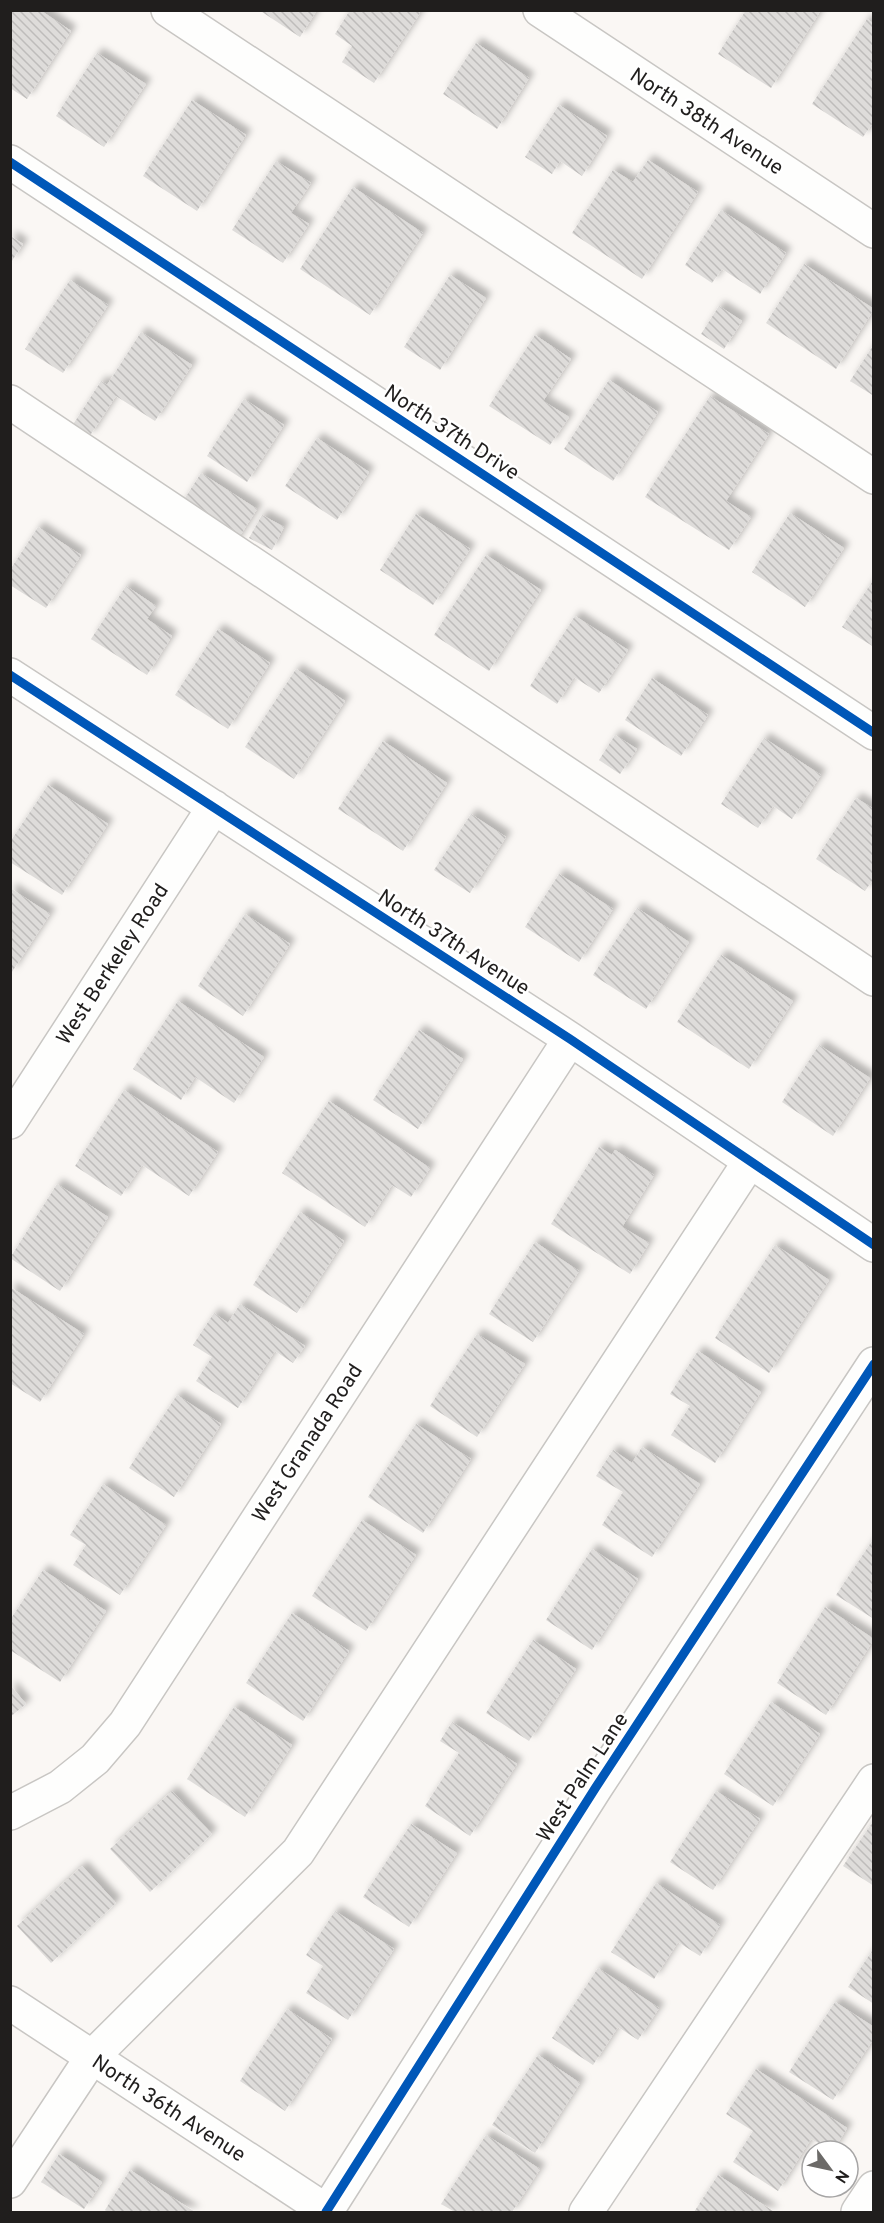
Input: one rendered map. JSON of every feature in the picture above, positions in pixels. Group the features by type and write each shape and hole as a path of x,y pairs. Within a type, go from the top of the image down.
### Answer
{"street":[{"path":"168,10 873,477"},
{"name":"North 38th Avenue","path":"540,10 873,231"},
{"name":"North 37th Drive","path":"10,162 873,733"},
{"path":"10,402 873,979"},
{"name":"North 37th Avenue","path":"10,675 570,1039 873,1245"},
{"name":"West Berkeley Road","path":"10,1122 214,807"},
{"name":"West Granada Road","path":"10,1813 60,1787 95,1759 125,1724 570,1039"},
{"path":"10,2181 92,2057 298,1852 750,1161"},
{"name":"West Palm Lane","path":"327,2212 596,1787 873,1364"},
{"path":"586,2212 873,1781"},
{"name":"North 36th Avenue","path":"10,2002 327,2212"},
{"path":"858,2212 873,2188"}],"building":[{"path":"10,10 40,10 71,31 27,99 10,88"},
{"path":"259,10 317,10 300,37"},
{"path":"350,10 416,10 420,13 374,83 342,62 352,46 335,34"},
{"path":"746,10 821,10 771,88 718,54"},
{"path":"867,19 874,24 874,121 863,137 812,104"},
{"path":"476,43 529,78 497,129 443,94"},
{"path":"97,53 146,84 104,147 56,116"},
{"path":"192,100 246,135 197,211 143,176"},
{"path":"559,105 607,136 582,176 560,161 552,174 525,157"},
{"path":"648,160 698,192 642,279 572,233 613,170 633,182"},
{"path":"276,161 311,183 291,213 309,224 283,263 232,230"},
{"path":"353,187 423,233 370,315 300,269"},
{"path":"721,210 786,253 760,294 722,269 712,283 685,265"},
{"path":"10,236 23,244 10,264"},
{"path":"804,264 874,309 836,369 766,323"},
{"path":"450,275 486,298 440,370 404,347"},
{"path":"70,280 108,305 63,373 25,349"},
{"path":"719,306 742,321 724,349 701,334"},
{"path":"141,332 192,365 155,421 116,396 89,437 72,426 101,381 107,385"},
{"path":"535,335 571,359 543,401 569,417 550,445 489,406"},
{"path":"874,344 874,396 850,381"},
{"path":"609,380 658,412 613,481 564,449"},
{"path":"710,396 769,434 726,501 751,517 729,550 645,497"},
{"path":"244,399 284,425 247,482 207,456"},
{"path":"317,438 369,472 337,520 285,486"},
{"path":"201,473 257,509 234,545 178,509"},
{"path":"790,513 844,548 805,607 752,572"},
{"path":"416,514 470,549 433,605 380,570"},
{"path":"262,515 284,527 272,550 249,538"},
{"path":"38,527 81,555 46,608 10,585 10,570"},
{"path":"486,555 541,590 489,671 434,635"},
{"path":"874,579 874,647 842,627"},
{"path":"126,586 156,606 147,619 172,636 147,675 91,639"},
{"path":"575,616 628,650 599,693 574,677 557,704 530,686"},
{"path":"218,629 270,663 228,729 175,695"},
{"path":"296,669 345,701 294,779 245,747"},
{"path":"652,678 708,715 681,756 625,720"},
{"path":"615,735 637,749 620,774 599,760"},
{"path":"764,738 821,775 792,819 773,806 758,828 721,804"},
{"path":"383,741 447,783 403,851 338,809"},
{"path":"48,785 108,824 62,895 10,862 10,842"},
{"path":"856,798 874,809 874,878 865,891 816,859"},
{"path":"471,814 506,837 470,893 434,870"},
{"path":"559,874 613,909 579,962 525,927"},
{"path":"10,888 50,914 10,975"},
{"path":"637,908 689,942 646,1009 593,975"},
{"path":"245,914 290,944 243,1016 198,986"},
{"path":"721,955 793,1001 749,1069 677,1022"},
{"path":"178,1001 264,1057 234,1103 195,1077 181,1100 133,1069"},
{"path":"419,1030 463,1059 418,1129 373,1100"},
{"path":"819,1045 870,1078 833,1136 782,1102"},
{"path":"124,1090 218,1152 189,1196 142,1165 121,1196 75,1166"},
{"path":"329,1101 430,1168 411,1197 392,1185 365,1227 282,1173"},
{"path":"599,1147 612,1155 615,1150 654,1175 622,1227 649,1243 630,1274 551,1224"},
{"path":"57,1184 108,1217 60,1291 10,1258"},
{"path":"300,1212 344,1241 297,1313 253,1285"},
{"path":"535,1242 579,1271 533,1342 489,1314"},
{"path":"775,1245 829,1280 769,1373 715,1338"},
{"path":"10,1287 84,1334 40,1402 10,1383"},
{"path":"240,1304 305,1346 293,1363 275,1351 238,1408 196,1381 212,1357 193,1345 214,1313 228,1323"},
{"path":"477,1334 525,1364 477,1437 430,1406"},
{"path":"698,1351 761,1392 715,1463 671,1435 690,1406 670,1394"},
{"path":"177,1395 221,1424 174,1497 129,1468"},
{"path":"416,1424 471,1459 423,1533 368,1497"},
{"path":"642,1447 700,1484 652,1557 602,1525 623,1492 596,1476 613,1450 632,1463"},
{"path":"103,1484 166,1525 120,1595 73,1565 86,1545 70,1535"},
{"path":"362,1520 416,1555 366,1631 312,1596"},
{"path":"874,1538 874,1619 836,1595"},
{"path":"592,1549 638,1579 592,1650 546,1620"},
{"path":"43,1570 106,1611 60,1682 10,1650 10,1620"},
{"path":"825,1607 874,1639 826,1715 777,1683"},
{"path":"292,1613 349,1651 303,1721 246,1683"},
{"path":"533,1640 576,1669 529,1741 486,1713"},
{"path":"10,1685 26,1704 10,1717"},
{"path":"771,1702 820,1734 773,1806 724,1774"},
{"path":"234,1707 292,1745 245,1817 187,1779"},
{"path":"452,1722 517,1764 470,1836 425,1806 459,1753 440,1741"},
{"path":"172,1791 212,1834 150,1892 110,1849"},
{"path":"716,1791 760,1819 713,1890 670,1862"},
{"path":"874,1820 874,1886 843,1866"},
{"path":"411,1824 457,1853 409,1927 363,1897"},
{"path":"82,1866 116,1903 51,1963 17,1926"},
{"path":"656,1883 720,1925 700,1956 678,1942 654,1979 611,1952"},
{"path":"335,1911 394,1949 348,2020 306,1993 323,1966 306,1955"},
{"path":"874,1948 874,2004 848,1987"},
{"path":"598,1968 659,2008 638,2040 618,2027 593,2065 552,2038"},
{"path":"835,2002 874,2027 874,2038 833,2100 789,2072"},
{"path":"287,2009 332,2039 285,2111 240,2081"},
{"path":"538,2055 580,2083 535,2153 492,2125"},
{"path":"756,2069 847,2128 840,2139 800,2139 800,2156 778,2191 733,2162 753,2131 726,2114"},
{"path":"486,2135 540,2169 512,2212 455,2212 441,2204"},
{"path":"59,2154 102,2182 84,2209 41,2182"},
{"path":"130,2170 195,2212 108,2212 105,2210"},
{"path":"718,2175 773,2211 694,2212"}],"cycle path":[{"path":"10,162 874,733"},
{"path":"10,675 570,1039 874,1245"},
{"path":"326,2212 596,1787 874,1364"}]}
